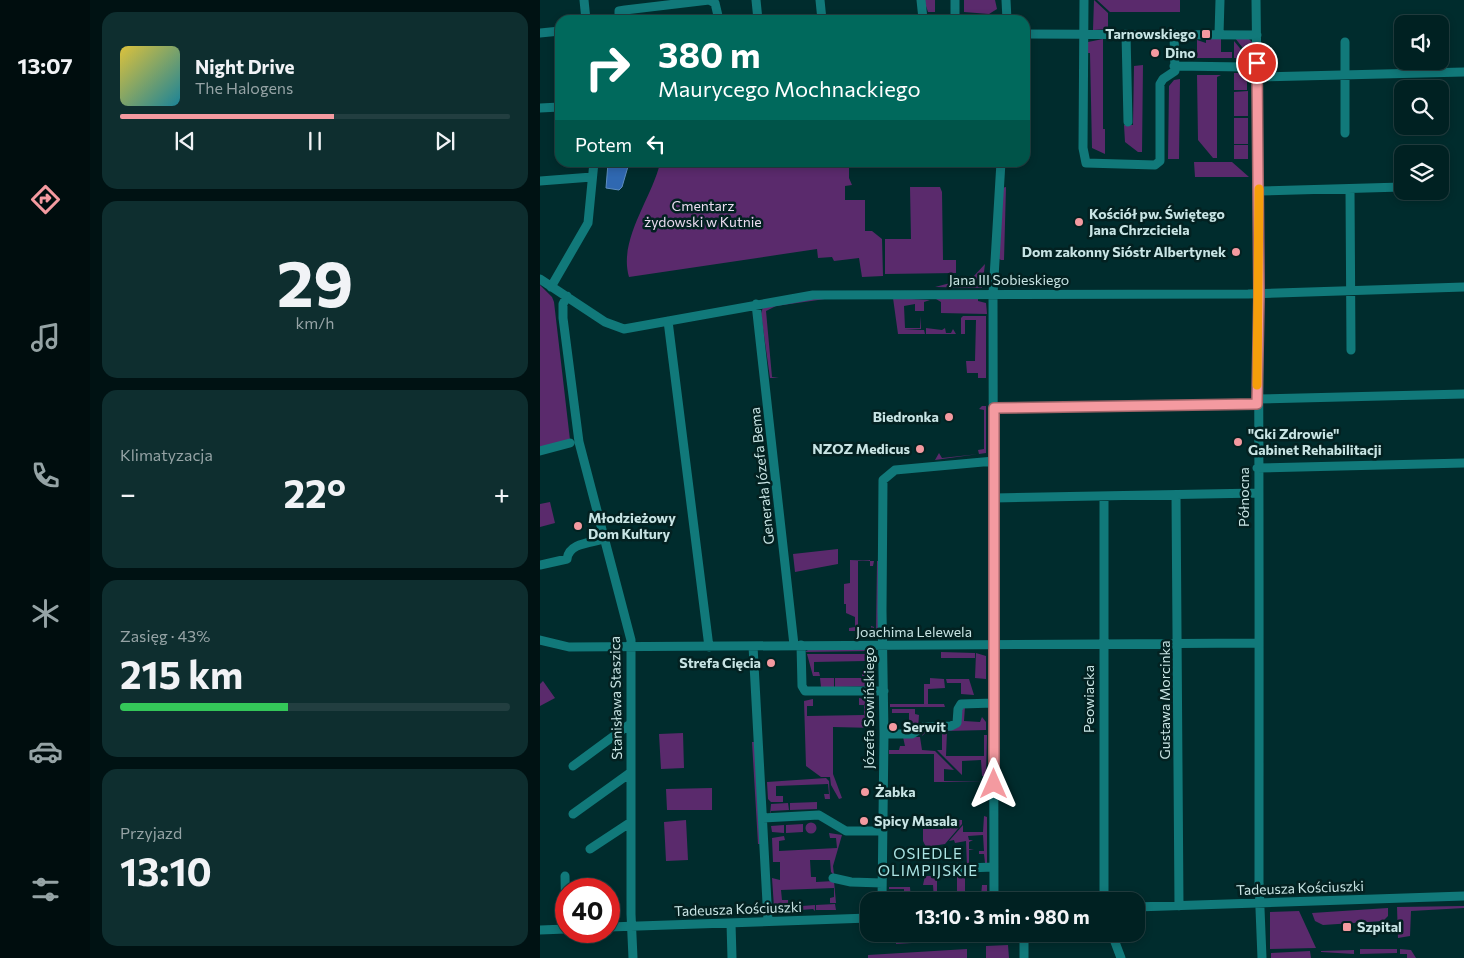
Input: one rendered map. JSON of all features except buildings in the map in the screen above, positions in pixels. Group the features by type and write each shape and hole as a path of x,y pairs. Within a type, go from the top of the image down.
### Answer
{"street":[{"path":"584,0 586,15"},
{"path":"624,5 709,0 715,3 718,15"},
{"path":"756,0 758,15"},
{"path":"820,0 822,15"},
{"path":"921,0 925,15"},
{"path":"954,0 955,15"},
{"path":"1006,0 1007,15"},
{"path":"1084,0 1083,148 1086,164 1155,165 1160,161 1160,84 1162,79 1174,71 1174,34"},
{"path":"1219,34 1220,0"},
{"name":"Północna","path":"1256,0 1259,191 1257,401 1258,642 1262,958"},
{"path":"540,33 555,32"},
{"path":"1030,34 1257,35"},
{"path":"1126,34 1128,122"},
{"path":"1345,42 1346,133"},
{"path":"1174,66 1246,67"},
{"path":"1258,77 1464,72"},
{"path":"540,108 555,107"},
{"path":"551,287 585,232 588,223 593,167"},
{"path":"994,892 993,294 1001,167"},
{"path":"540,181 592,177"},
{"path":"1259,191 1394,186"},
{"path":"1350,188 1351,350"},
{"name":"Jana III Sobieskiego","path":"540,279 616,328 668,321 813,295 1259,294 1464,287"},
{"name":"Stanisława Staszica","path":"567,296 563,304 563,318 579,442 631,640 630,773 634,958"},
{"name":"Generała Józefa Bema","path":"756,304 802,686 805,691 884,691"},
{"path":"668,321 709,647"},
{"path":"994,408 1464,394"},
{"path":"540,451 570,443"},
{"name":"Józefa Sowińskiego","path":"882,892 884,478 895,470 994,461"},
{"path":"1258,468 1464,463"},
{"path":"994,498 1258,493"},
{"name":"Gustawa Morcinka","path":"1176,495 1179,906"},
{"name":"Peowiacka","path":"1104,496 1104,892"},
{"path":"540,564 567,559 571,548 604,538"},
{"name":"Joachima Lelewela","path":"540,640 569,647 882,644 993,646 1258,642"},
{"path":"753,646 768,921"},
{"path":"884,734 912,734 924,727 952,726 958,721 958,708 961,704 994,703"},
{"path":"573,766 630,724"},
{"path":"573,814 630,773"},
{"path":"763,818 819,815 846,831 882,831"},
{"path":"590,849 631,822"},
{"path":"938,869 994,867"},
{"path":"833,878 851,882 882,883"},
{"name":"Tadeusza Kościuszki","path":"1145,908 1464,896"},
{"name":"Tadeusza Kościuszki","path":"620,927 860,918"},
{"path":"731,923 732,958"},
{"path":"540,930 555,929"},
{"path":"1024,942 1024,958"},
{"path":"1115,942 1121,958"}],"green space":[{"path":"924,0 935,0 935,12 928,12"},
{"path":"964,0 995,0 997,9 989,14 964,12"},
{"path":"1094,0 1108,13 1108,29 1093,30"},
{"path":"1097,0 1180,0 1180,12 1110,12"},
{"path":"1247,37 1252,42 1254,53 1250,57 1235,38"},
{"path":"1103,39 1103,129 1105,129 1105,154 1092,148 1090,53 1087,53 1088,42"},
{"path":"1206,39 1221,39 1221,52 1232,52 1232,58 1197,58 1197,40 1206,43"},
{"path":"1234,41 1248,58 1234,58"},
{"path":"1143,65 1142,152 1138,152 1125,142 1124,125 1133,125 1134,66"},
{"path":"1234,73 1247,73 1247,90 1234,90"},
{"path":"1197,75 1221,75 1217,77 1217,158 1213,158 1198,140"},
{"path":"1180,79 1179,159 1168,159 1169,86 1174,80"},
{"path":"1248,91 1248,116 1234,116 1234,92"},
{"path":"1234,118 1248,118 1248,144 1234,144"},
{"path":"1234,145 1248,145 1248,159 1234,159"},
{"path":"1194,162 1232,162 1249,177 1195,177"},
{"name":"Cmentarz żydowski w Kutnie","path":"659,167 849,167 849,178 852,185 845,186 845,200 865,200 865,231 872,231 882,239 883,276 862,277 859,258 834,261 832,257 818,258 817,249 629,277 627,263 628,248 637,219"},
{"path":"910,187 940,187 942,192 943,260 956,260 956,273 885,274 885,239 911,239"},
{"path":"1006,187 1004,260 1001,260 998,258 1002,188"},
{"path":"985,264 982,288 935,287 973,277"},
{"path":"540,285 552,297 554,302 570,440 540,450"},
{"path":"809,297 825,299 776,306 766,311 772,377 779,378 770,378 761,314 763,307"},
{"path":"978,297 978,301 986,303 987,314 941,313 941,302 936,299"},
{"path":"893,298 930,300 924,302 924,311 915,311 915,304 904,306 905,328 920,328 921,316 921,329 904,330 924,330 925,334 898,334"},
{"path":"963,316 986,316 986,378 978,378 978,373 967,373 966,361 975,361 976,320 965,320 965,334 961,334 961,318"},
{"path":"926,328 942,330 945,328 946,333 951,333 953,329 956,334 926,334"},
{"path":"982,406 986,406 986,453 979,454 978,450 984,449 984,410 979,409"},
{"path":"939,453 942,458 978,454 935,460"},
{"path":"550,502 555,523 540,527 540,504"},
{"path":"838,549 838,564 795,572 793,554"},
{"path":"850,560 858,560 858,631 849,631 849,628 855,627 855,617 846,613 846,604 844,604 844,584 850,583"},
{"path":"870,561 874,561 873,566 870,566"},
{"path":"877,561 878,635 876,635"},
{"path":"871,626 874,627 874,637 861,638 861,631 871,631"},
{"path":"871,649 871,651 805,652 808,650"},
{"path":"941,652 975,653 975,658 941,658"},
{"path":"976,653 986,656 986,679 975,678"},
{"path":"807,654 870,654 876,659 876,676 862,676 862,671 866,671 866,661 814,662 814,672 819,672 820,676 813,676"},
{"path":"820,678 834,678 834,687 821,687"},
{"path":"835,678 875,678 876,686 835,687"},
{"path":"930,678 944,679 945,688 928,689 928,704 944,704 945,707 890,707 890,704 924,704 924,684 930,684"},
{"path":"946,679 969,679 974,695 961,694 961,683 947,683"},
{"path":"543,681 555,698 540,706 540,684"},
{"path":"859,698 875,701 875,728 833,727 833,774 842,798 839,799 831,785 830,777 821,777 806,766 804,701 813,699 813,706 807,706 807,716 864,715 864,705 859,705"},
{"path":"965,706 964,721 980,722 982,717 986,722 986,730 947,731 946,756 984,756 984,735 987,735 986,776 982,776 981,760 962,761 962,775 937,750 942,750 942,733 925,733 922,736 924,731 956,728 959,726 960,710"},
{"path":"892,709 915,709 915,714 919,715 918,728 904,732 903,728 909,728 909,713 892,713"},
{"path":"683,733 684,768 661,769 659,734"},
{"path":"903,737 920,737 922,750 935,751 954,770 944,769 944,781 984,782 934,782 934,754 889,754 889,750 899,750 900,746 905,746"},
{"path":"752,742 755,742 760,844 758,844"},
{"path":"826,778 829,781 830,799 825,799 824,794 829,794 828,784 776,786 776,796 783,796 783,802 771,802 768,799 767,782"},
{"path":"712,788 712,810 667,810 666,789"},
{"path":"817,802 817,809 790,810 790,803"},
{"path":"788,803 789,810 771,811 770,815 771,804"},
{"path":"984,816 987,817 987,866 984,854 979,854 979,851 984,851 983,835 968,836 969,840 973,840 969,842 969,849 974,849 969,850 969,864 967,867 966,841 955,843 954,840 949,841 963,825 963,832 983,832"},
{"path":"943,819 962,820 962,824 945,844 926,847 923,841 923,829 943,829"},
{"path":"686,820 688,860 666,861 664,822"},
{"path":"811,822 817,828 811,834 805,828"},
{"path":"803,824 803,832 786,833 786,825"},
{"path":"784,825 784,833 772,832 771,826"},
{"path":"829,833 842,835 833,866 834,875 831,872 830,860 810,860 811,877 816,877 816,882 834,881 836,903 830,903 830,898 834,897 834,888 781,890 782,900 788,900 788,905 774,907 772,878 780,880 780,862 773,862 772,838 784,836 785,840 779,841 779,851 837,848 836,838 830,838"},
{"path":"936,871 974,871 974,874 965,874 965,892 957,892 957,872 937,872 937,892 933,892 933,885 923,885 925,876 935,876"},
{"path":"982,885 987,885 987,892 981,892"},
{"path":"889,887 910,887 910,892 904,892 904,889 889,889"},
{"path":"835,904 836,910 816,910 816,905"},
{"path":"815,905 815,911 813,909 789,911 789,907"},
{"path":"1464,906 1464,908 1411,911 1410,936 1398,938 1397,907"},
{"path":"1388,908 1388,916 1383,921 1323,925 1315,921 1312,913"},
{"path":"1299,911 1316,948 1270,949 1270,912"},
{"path":"896,942 928,942 896,944"},
{"path":"1008,945 1009,958 986,958 986,946"},
{"path":"967,949 967,958 868,958 868,955"},
{"path":"1360,949 1397,949 1397,953 1360,954"},
{"path":"1400,949 1411,950 1416,958 1407,958 1407,954 1400,954"},
{"path":"1354,950 1354,954 1321,952 1321,951"},
{"path":"1310,951 1311,958 1271,958 1271,953"}],"water":[{"path":"608,167 628,167 622,187 619,190 606,188"}],"slow traffic":[{"path":"1257,385 1259,189"}],"place":[{"name":"Tarnowskiego","path":"1206,34"},
{"name":"Dino","path":"1155,53"},
{"name":"Kościół pw. Świętego Jana Chrzciciela","path":"1079,222"},
{"name":"Dom zakonny Sióstr Albertynek","path":"1236,252"},
{"name":"Biedronka","path":"949,417"},
{"name":"\"Gki Zdrowie\" Gabinet Rehabilitacji","path":"1238,442"},
{"name":"NZOZ Medicus","path":"920,449"},
{"name":"Młodzieżowy Dom Kultury","path":"578,526"},
{"name":"Strefa Cięcia","path":"771,663"},
{"name":"Serwit","path":"893,727"},
{"name":"Żabka","path":"865,792"},
{"name":"Spicy Masala","path":"864,821"},
{"name":"Szpital","path":"1347,927"}],"district":[{"name":"OSIEDLE OLIMPIJSKIE","path":"928,862"}],"route":[{"path":"994,784 994,408 1257,404 1259,294 1257,63"}]}
